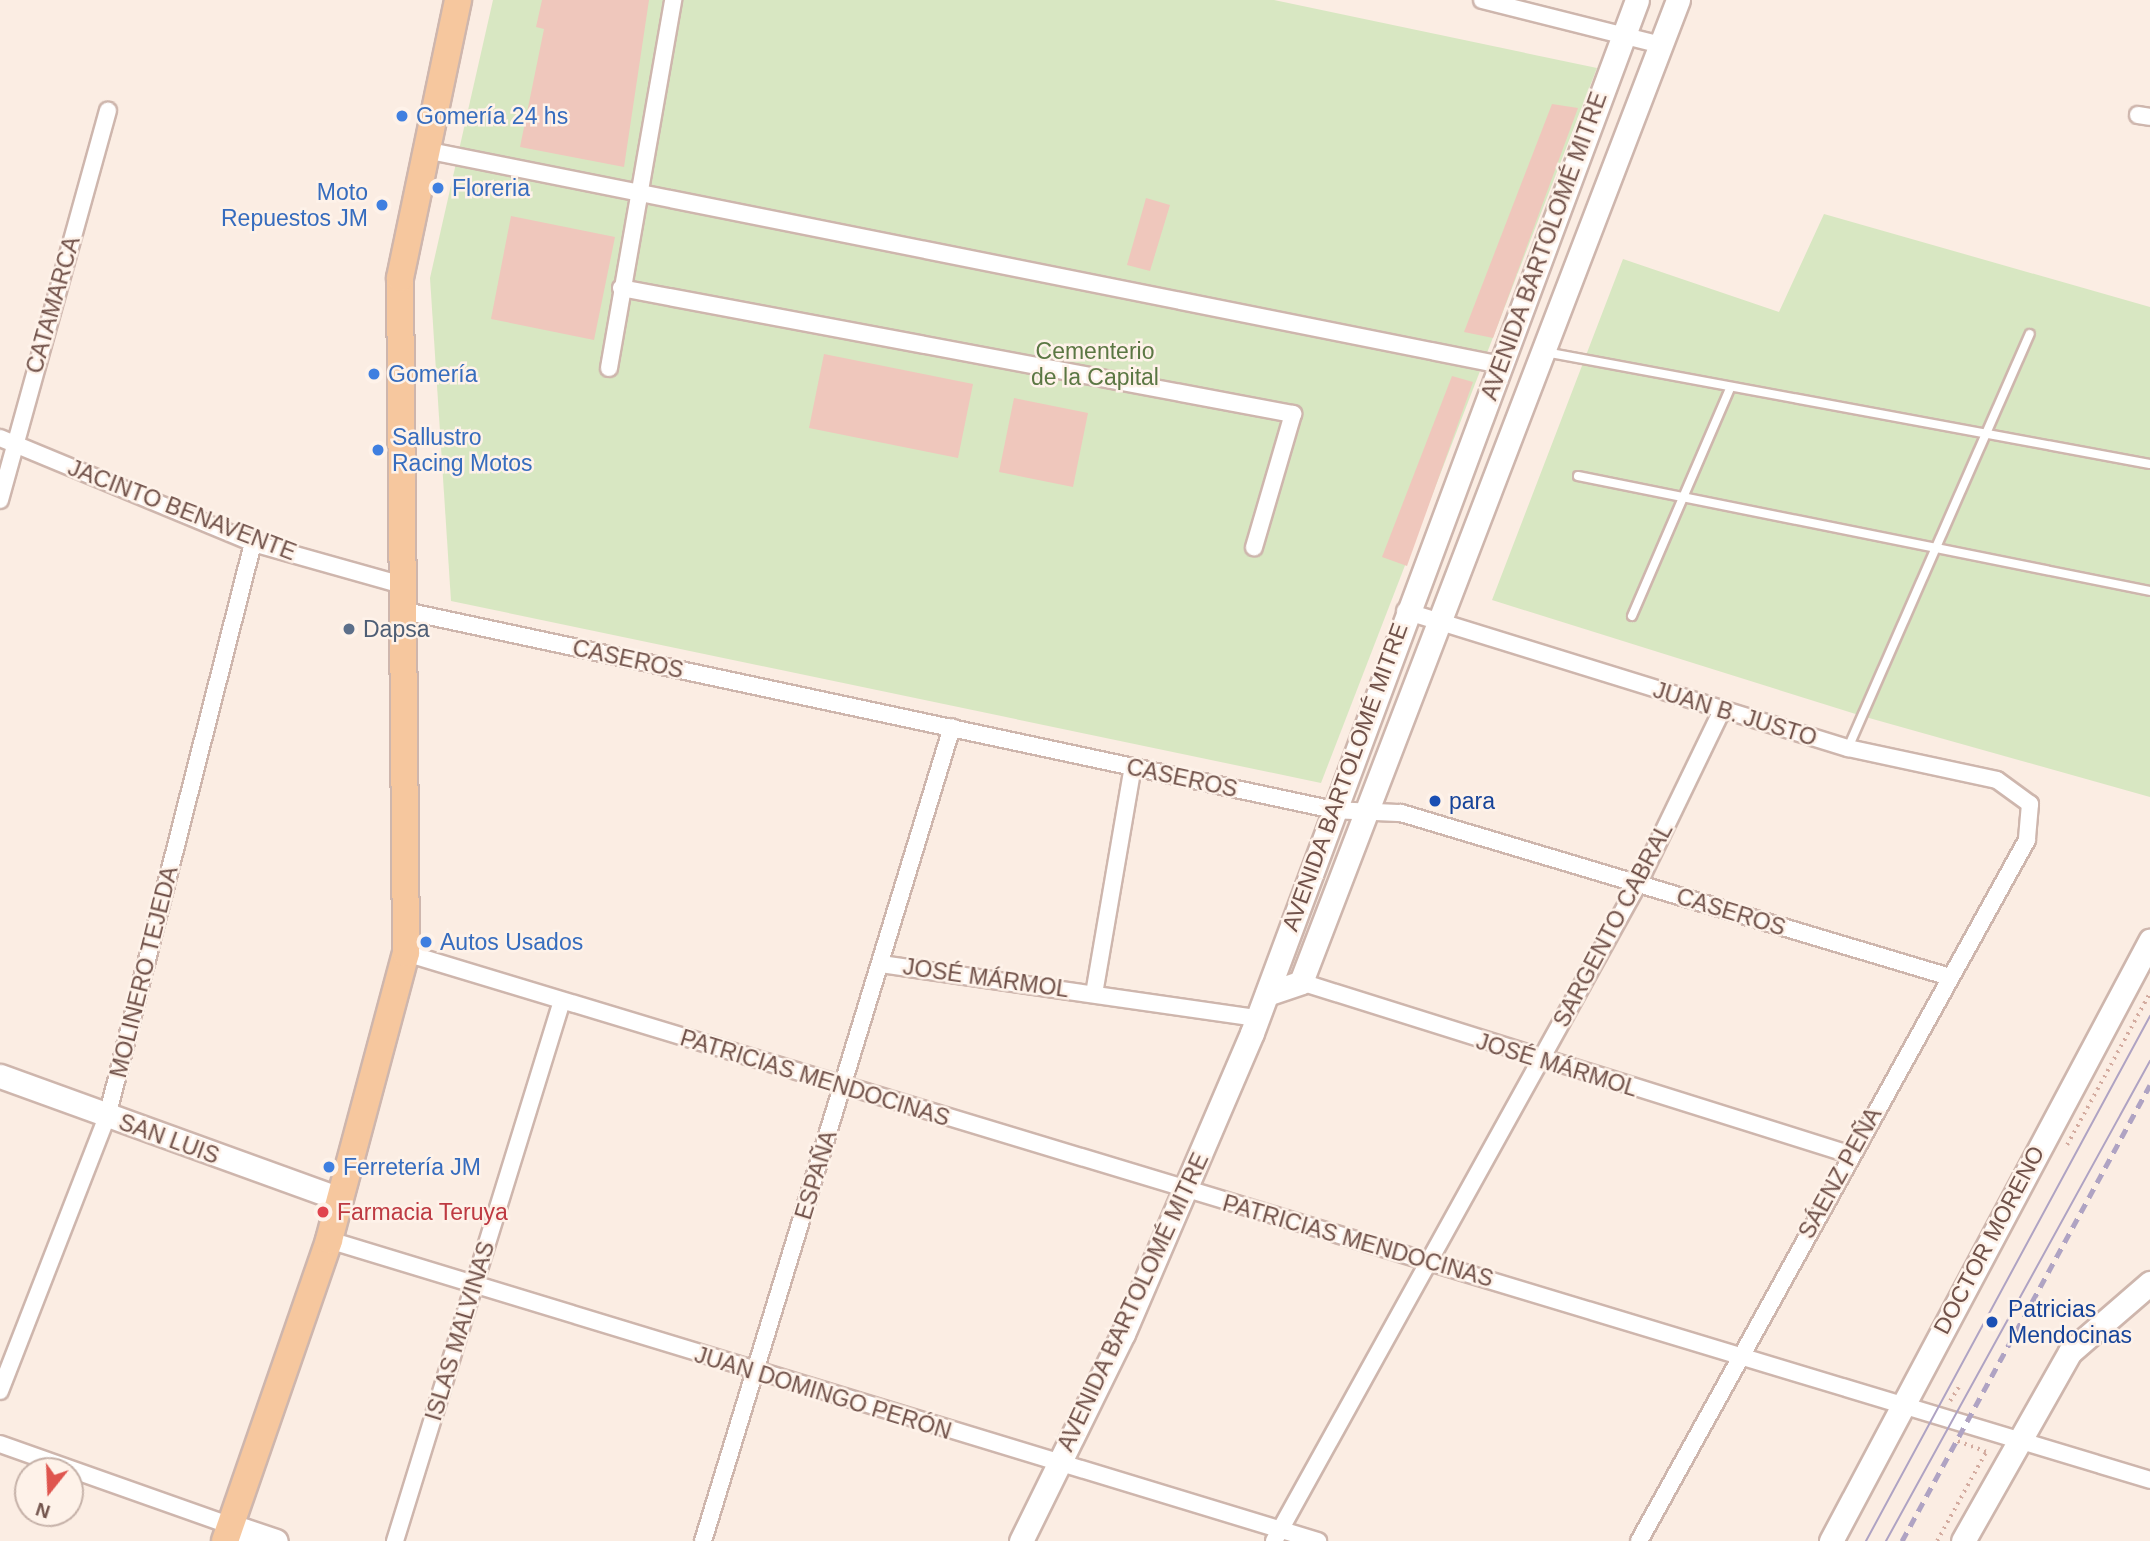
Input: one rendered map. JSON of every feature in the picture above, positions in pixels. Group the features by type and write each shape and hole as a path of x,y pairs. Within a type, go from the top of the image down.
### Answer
{"main road":[{"path":"228,1534 329,1240 405,953 405,599 400,278 458,0"}],"street":[{"path":"609,368 636,192 673,0"},
{"path":"1482,0 1624,32 1661,45"},
{"name":"AVENIDA BARTOLOMÉ MITRE","path":"1021,1541 1188,1190 1257,1018 1405,611 1501,365 1637,0"},
{"name":"AVENIDA BARTOLOMÉ MITRE","path":"1301,982 1678,0"},
{"name":"CATAMARCA","path":"0,500 7,441 108,111"},
{"path":"425,150 1501,365"},
{"path":"621,288 1293,414 1254,547"},
{"name":"JACINTO BENAVENTE","path":"7,441 253,543 405,599"},
{"name":"MOLINERO TEJEDA","path":"0,1391 107,1117 253,543"},
{"name":"CASEROS","path":"405,599 1133,767 1334,810 1366,809 1401,813 1950,977"},
{"name":"JUAN B. JUSTO","path":"1405,611 1848,748 1997,780 2031,804"},
{"name":"SARGENTO CABRAL","path":"1277,1535 1638,884 1722,710"},
{"name":"ESPAÑA","path":"703,1541 757,1372 951,727"},
{"path":"1094,994 1133,767"},
{"name":"SÁENZ PEÑA","path":"1639,1541 1849,1154 2027,840 2031,804"},
{"name":"DOCTOR MORENO","path":"1831,1541 1900,1405 2150,942"},
{"name":"PATRICIAS MENDOCINAS","path":"405,953 2150,1480"},
{"name":"JOSÉ MÁRMOL","path":"881,964 1257,1018"},
{"path":"1266,994 1301,982"},
{"name":"JOSÉ MÁRMOL","path":"1301,982 1540,1061 1849,1154"},
{"name":"ISLAS MALVINAS","path":"395,1541 562,1001"},
{"name":"SAN LUIS","path":"0,1076 339,1199"},
{"name":"JUAN DOMINGO PERÓN","path":"329,1240 475,1283 1277,1535 1318,1541"},
{"path":"1963,1541 2015,1438 2070,1352 2150,1283"},
{"path":"0,1444 228,1534 276,1541"}],"lane":[{"path":"1848,748 2030,334"},
{"path":"1545,352 2150,464"},
{"path":"1632,616 1730,388"},
{"path":"1578,476 1934,551 2150,591"}],"path":[{"path":"2063,1152 2150,993"},
{"path":"1937,1541 1986,1452 1942,1437"}],"green space":[{"name":"Cementerio de la Capital","path":"493,0 1274,0 1597,68 1321,783 451,601 430,278"},
{"path":"1824,214 2150,307 2150,797 1862,716 1492,600 1623,259 1779,312"}],"building":[{"path":"542,0 649,0 624,167 520,147 544,29 536,27"},
{"path":"1552,104 1578,108 1493,338 1464,332"},
{"path":"1146,198 1170,205 1150,271 1127,265"},
{"path":"511,216 615,237 594,340 491,319"},
{"path":"824,354 973,384 958,458 809,428"},
{"path":"1452,376 1473,382 1407,566 1382,557"},
{"path":"1014,398 1088,413 1073,487 999,472"}],"tram line":[{"path":"1866,1541 2150,1016"},
{"path":"1886,1541 2150,1061"}],"railway":[{"path":"1902,1541 2150,1085"}],"place":[{"name":"Gomería 24 hs","path":"402,116"},
{"name":"Floreria","path":"438,188"},
{"name":"Moto Repuestos JM","path":"382,205"},
{"name":"Gomería","path":"374,374"},
{"name":"Sallustro Racing Motos","path":"378,450"},
{"name":"Dapsa","path":"349,629"},
{"name":"para","path":"1435,801"},
{"name":"Autos Usados","path":"426,942"},
{"name":"Ferretería JM","path":"329,1167"},
{"name":"Farmacia Teruya","path":"323,1212"},
{"name":"Patricias Mendocinas","path":"1992,1322"}]}
